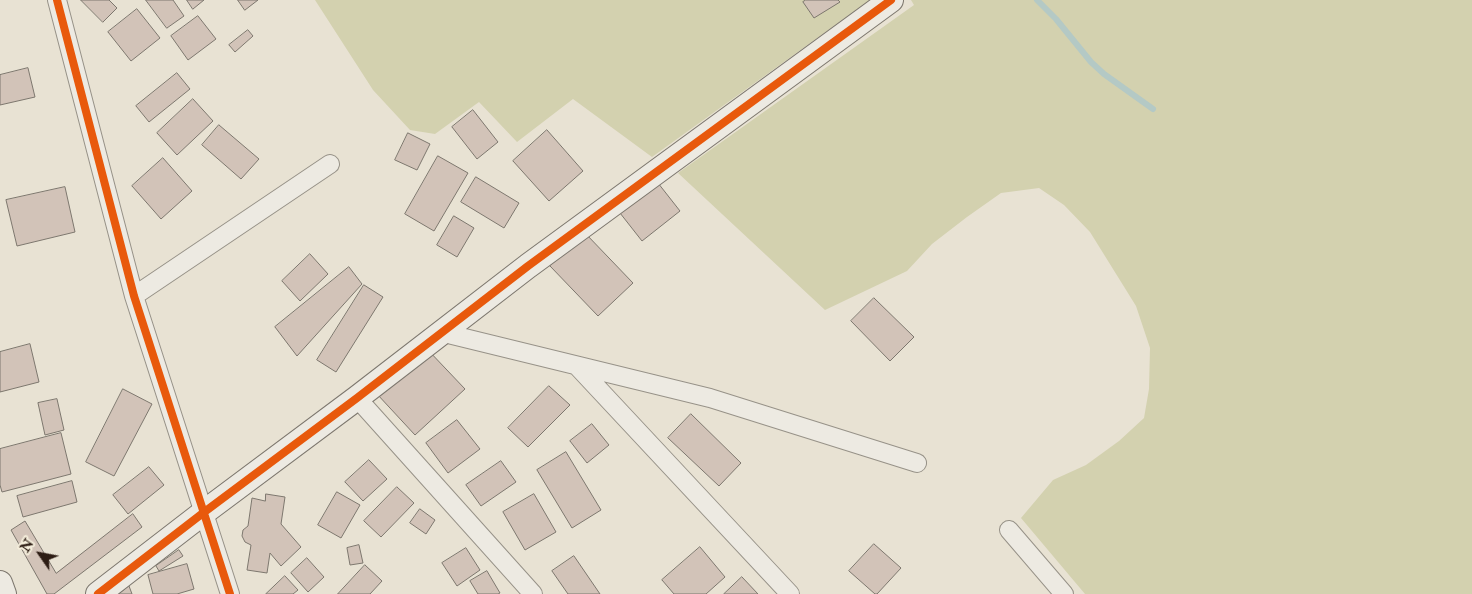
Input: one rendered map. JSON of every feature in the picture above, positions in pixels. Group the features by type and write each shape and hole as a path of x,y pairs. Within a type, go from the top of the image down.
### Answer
{"street":[{"path":"57,0 134,296 230,594"},
{"path":"98,594 528,266 891,0"},
{"path":"134,296 330,164"},
{"path":"440,332 710,398 917,463"},
{"path":"578,366 790,594"},
{"path":"356,398 533,594"},
{"path":"1009,530 1064,594"},
{"path":"0,583 4,594"}],"shaded area":[{"path":"315,0 870,0 652,157 573,99 517,142 479,102 435,134 410,130 373,90"},
{"path":"911,0 1472,0 1472,594 1085,594 1021,518 1053,480 1086,465 1119,441 1144,418 1149,389 1150,348 1136,306 1090,232 1064,205 1039,188 1001,193 932,244 907,271 825,310 678,173 914,5"}],"building":[{"path":"81,0 109,0 117,8 103,22"},
{"path":"146,0 173,0 184,16 167,28"},
{"path":"187,0 204,0 193,9"},
{"path":"238,0 258,0 245,10"},
{"path":"806,0 838,0 840,2 814,18 803,2"},
{"path":"137,9 160,38 131,61 108,32"},
{"path":"198,16 216,39 188,60 171,36"},
{"path":"248,30 253,36 235,52 229,45"},
{"path":"28,68 35,97 0,105 0,75"},
{"path":"177,73 190,89 149,122 136,106"},
{"path":"193,99 213,121 177,155 157,133"},
{"path":"473,110 498,142 477,159 452,127"},
{"path":"219,125 259,159 241,179 202,145"},
{"path":"547,130 583,171 549,201 513,161"},
{"path":"408,133 430,144 417,170 395,160"},
{"path":"438,156 468,173 434,231 405,214"},
{"path":"163,158 192,191 161,219 132,186"},
{"path":"476,177 519,203 504,228 461,202"},
{"path":"658,183 680,211 642,241 620,213"},
{"path":"65,187 75,232 17,246 6,200"},
{"path":"454,216 474,228 457,257 437,245"},
{"path":"585,233 633,283 598,316 550,266"},
{"path":"310,254 328,274 300,301 282,281"},
{"path":"349,267 362,284 297,356 275,327"},
{"path":"364,285 383,297 336,372 317,360"},
{"path":"874,298 914,337 890,361 851,321"},
{"path":"30,344 39,382 0,392 0,352"},
{"path":"427,349 465,389 415,435 377,394"},
{"path":"549,386 570,405 528,447 508,428"},
{"path":"123,389 152,404 114,476 86,462"},
{"path":"57,399 64,430 45,435 38,403"},
{"path":"691,414 741,463 719,486 668,438"},
{"path":"457,420 480,449 448,473 426,443"},
{"path":"592,424 609,445 587,463 570,441"},
{"path":"61,433 71,474 2,492 0,485 0,449"},
{"path":"566,452 601,510 572,528 537,470"},
{"path":"369,460 387,479 363,501 345,482"},
{"path":"501,461 516,482 481,506 466,485"},
{"path":"149,467 164,485 128,514 113,495"},
{"path":"72,481 77,502 23,517 17,496"},
{"path":"397,487 414,503 381,537 364,521"},
{"path":"337,492 360,505 341,538 318,525"},
{"path":"266,494 285,497 281,524 301,547 281,566 270,553 267,573 247,570 251,545 245,542 242,536 243,530 248,526 252,498 265,501"},
{"path":"534,494 556,532 525,550 503,512"},
{"path":"420,509 435,520 426,534 410,523"},
{"path":"133,514 142,527 54,594 47,594 11,530 25,521 56,573"},
{"path":"874,544 901,568 877,594 849,571"},
{"path":"359,545 363,563 350,565 347,548"},
{"path":"700,547 725,577 706,594 674,594 662,580"},
{"path":"466,548 480,570 457,586 442,563"},
{"path":"179,550 183,556 159,571 156,566"},
{"path":"574,556 600,594 568,594 552,571"},
{"path":"307,558 324,577 308,592 291,573"},
{"path":"187,564 194,589 177,594 153,594 148,575"},
{"path":"365,565 382,581 370,594 338,594"},
{"path":"487,571 500,593 478,594 470,581"},
{"path":"285,576 298,590 293,594 266,594"},
{"path":"742,577 758,594 724,594"},
{"path":"129,586 132,594 119,594"}],"waterway":[{"path":"1037,0 1056,19 1091,62 1104,74 1153,109"}],"cycle path":[{"path":"57,0 134,296 230,594"},
{"path":"98,594 528,266 891,0"}]}
